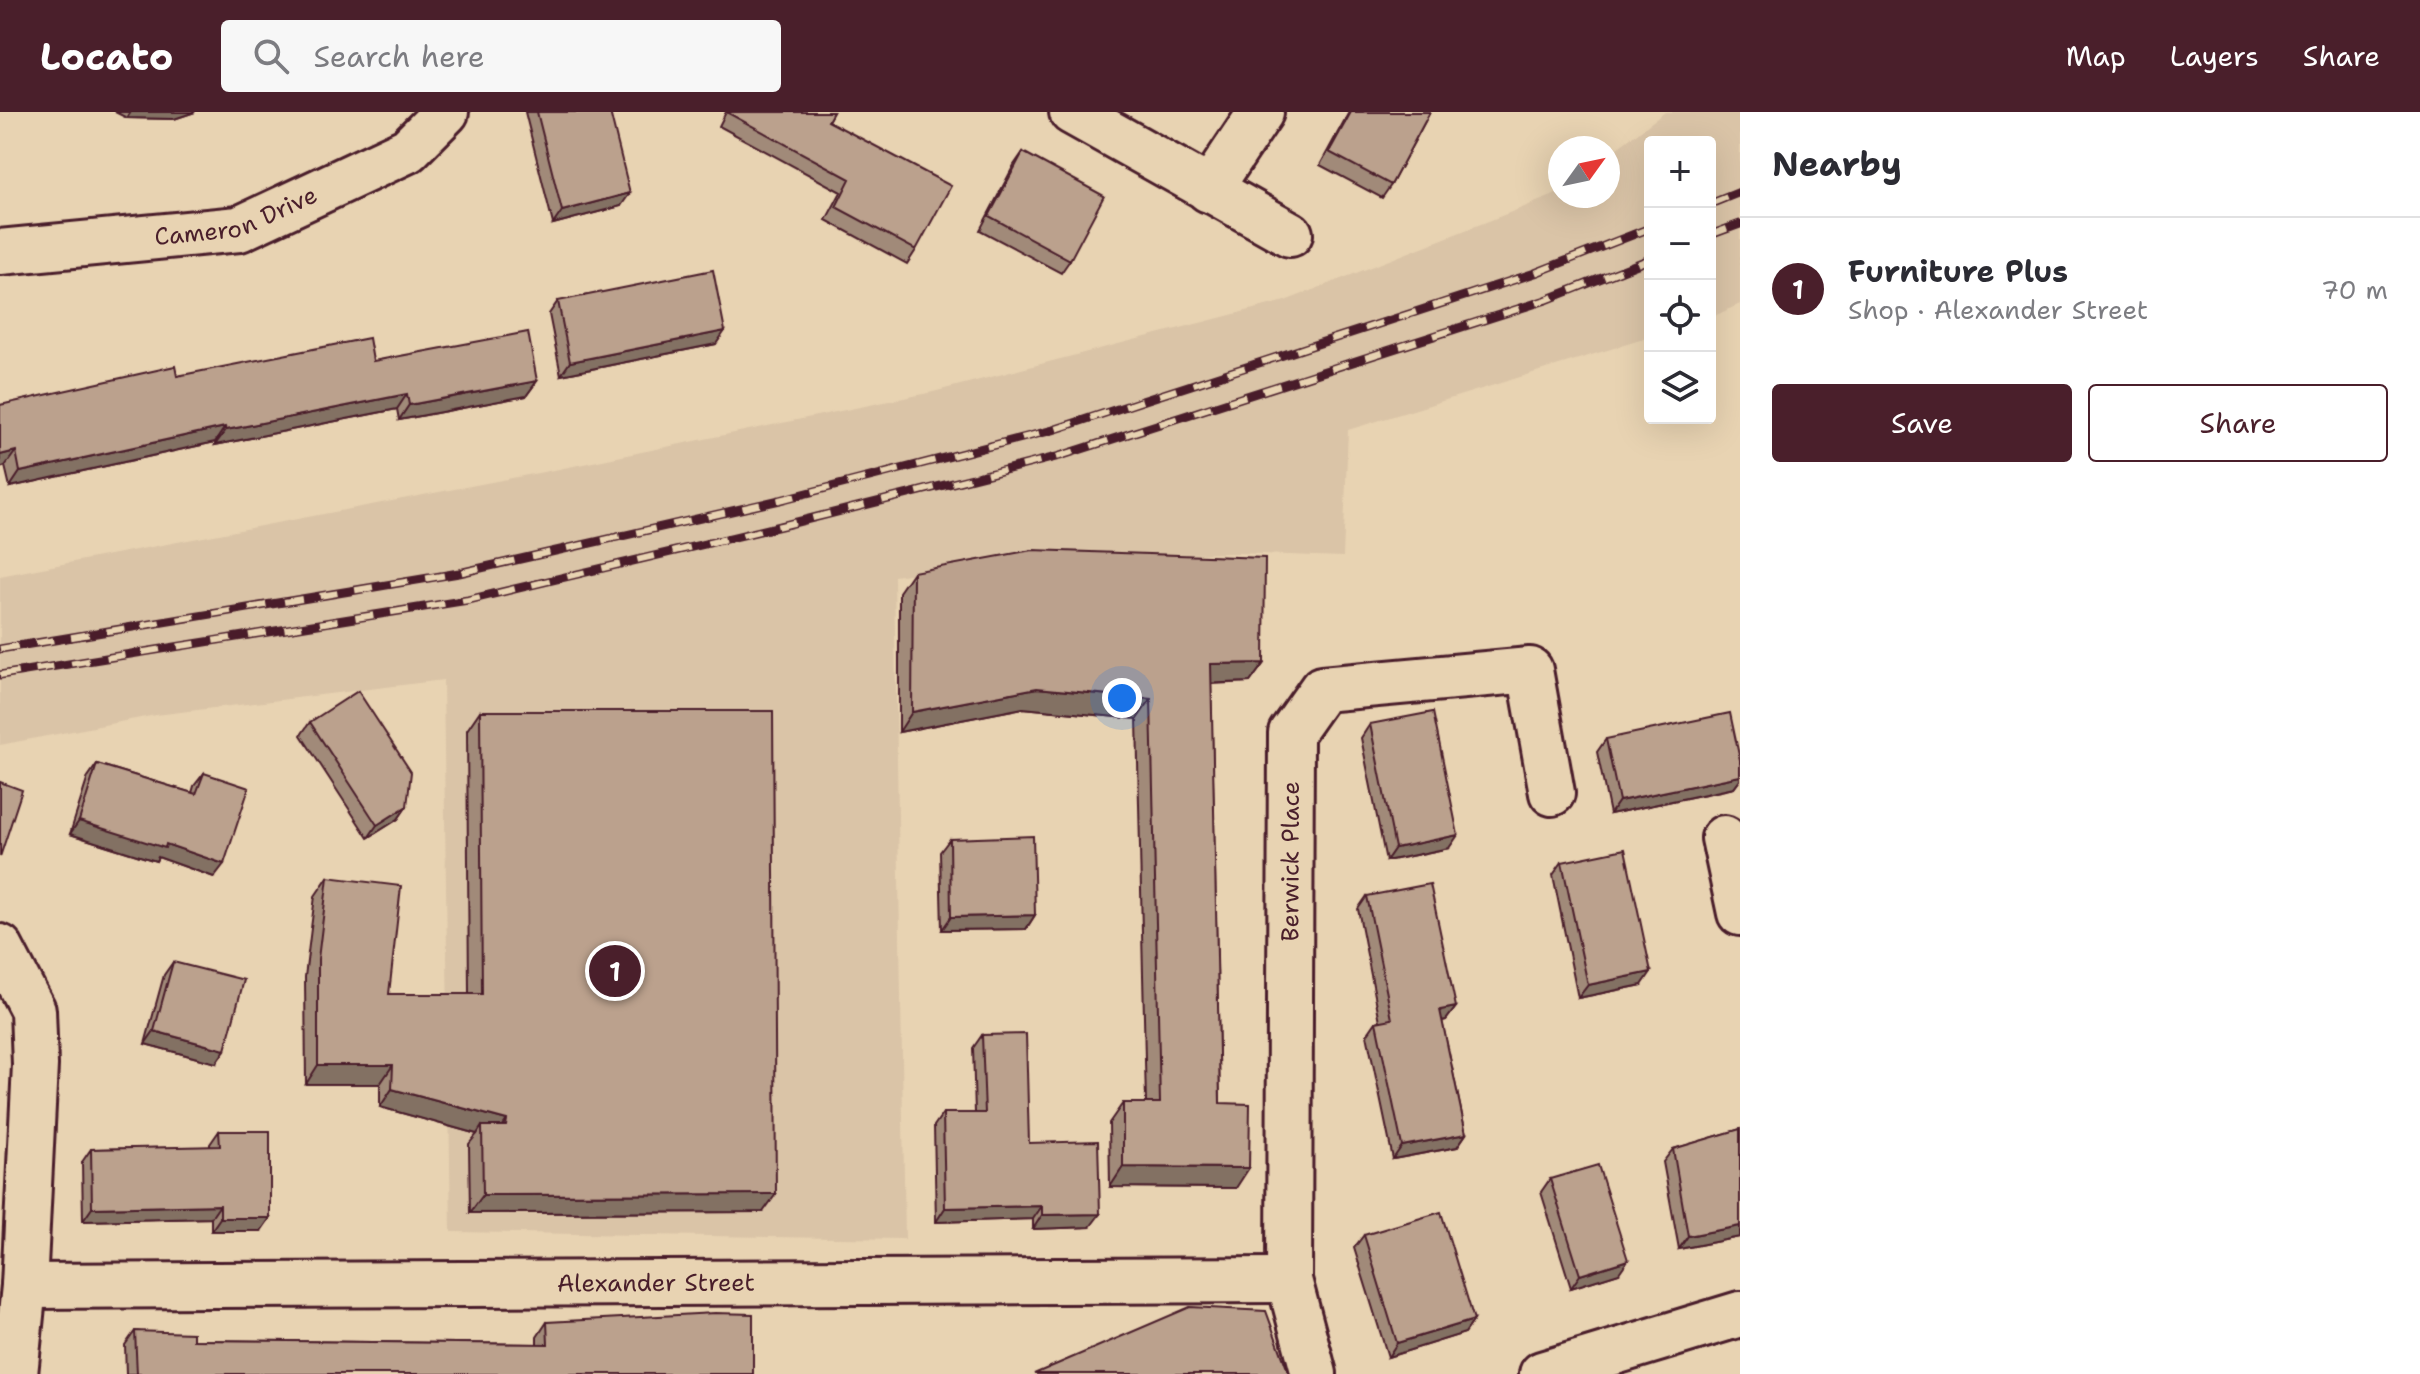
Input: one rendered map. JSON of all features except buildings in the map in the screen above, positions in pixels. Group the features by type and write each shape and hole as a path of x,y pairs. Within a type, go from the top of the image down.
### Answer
{"street":[{"name":"Cameron Drive","path":"0,252 239,229 408,150 446,112"},
{"path":"1072,112 1290,234"},
{"path":"1209,190 1261,112"},
{"name":"Berwick Place","path":"1314,1374 1289,1280 1291,733 1322,689 1530,670 1552,793"},
{"path":"1724,838 1740,913"},
{"path":"0,947 33,1010 35,1065 24,1286 15,1374"},
{"name":"Alexander Street","path":"24,1286 1289,1280"},
{"path":"1542,1374 1740,1314"}],"shaded area":[{"path":"1665,112 1740,112 1740,304 1716,315 1716,136 1644,136 1644,339 1348,430 1343,557 1237,553 1032,557 894,576 905,1239 451,1232 443,680 156,715 0,745 0,576 559,469 933,392 1285,301 1548,198 1548,208 1620,208 1620,146"}],"railway":[{"path":"1716,202 1740,192"},
{"path":"1716,233 1740,224"},
{"path":"0,649 459,573 780,500 1053,430 1535,273 1644,230"},
{"path":"0,675 468,600 1060,456 1546,300 1644,261"}],"place":[{"name":"Furniture Plus","path":"615,971"}]}
